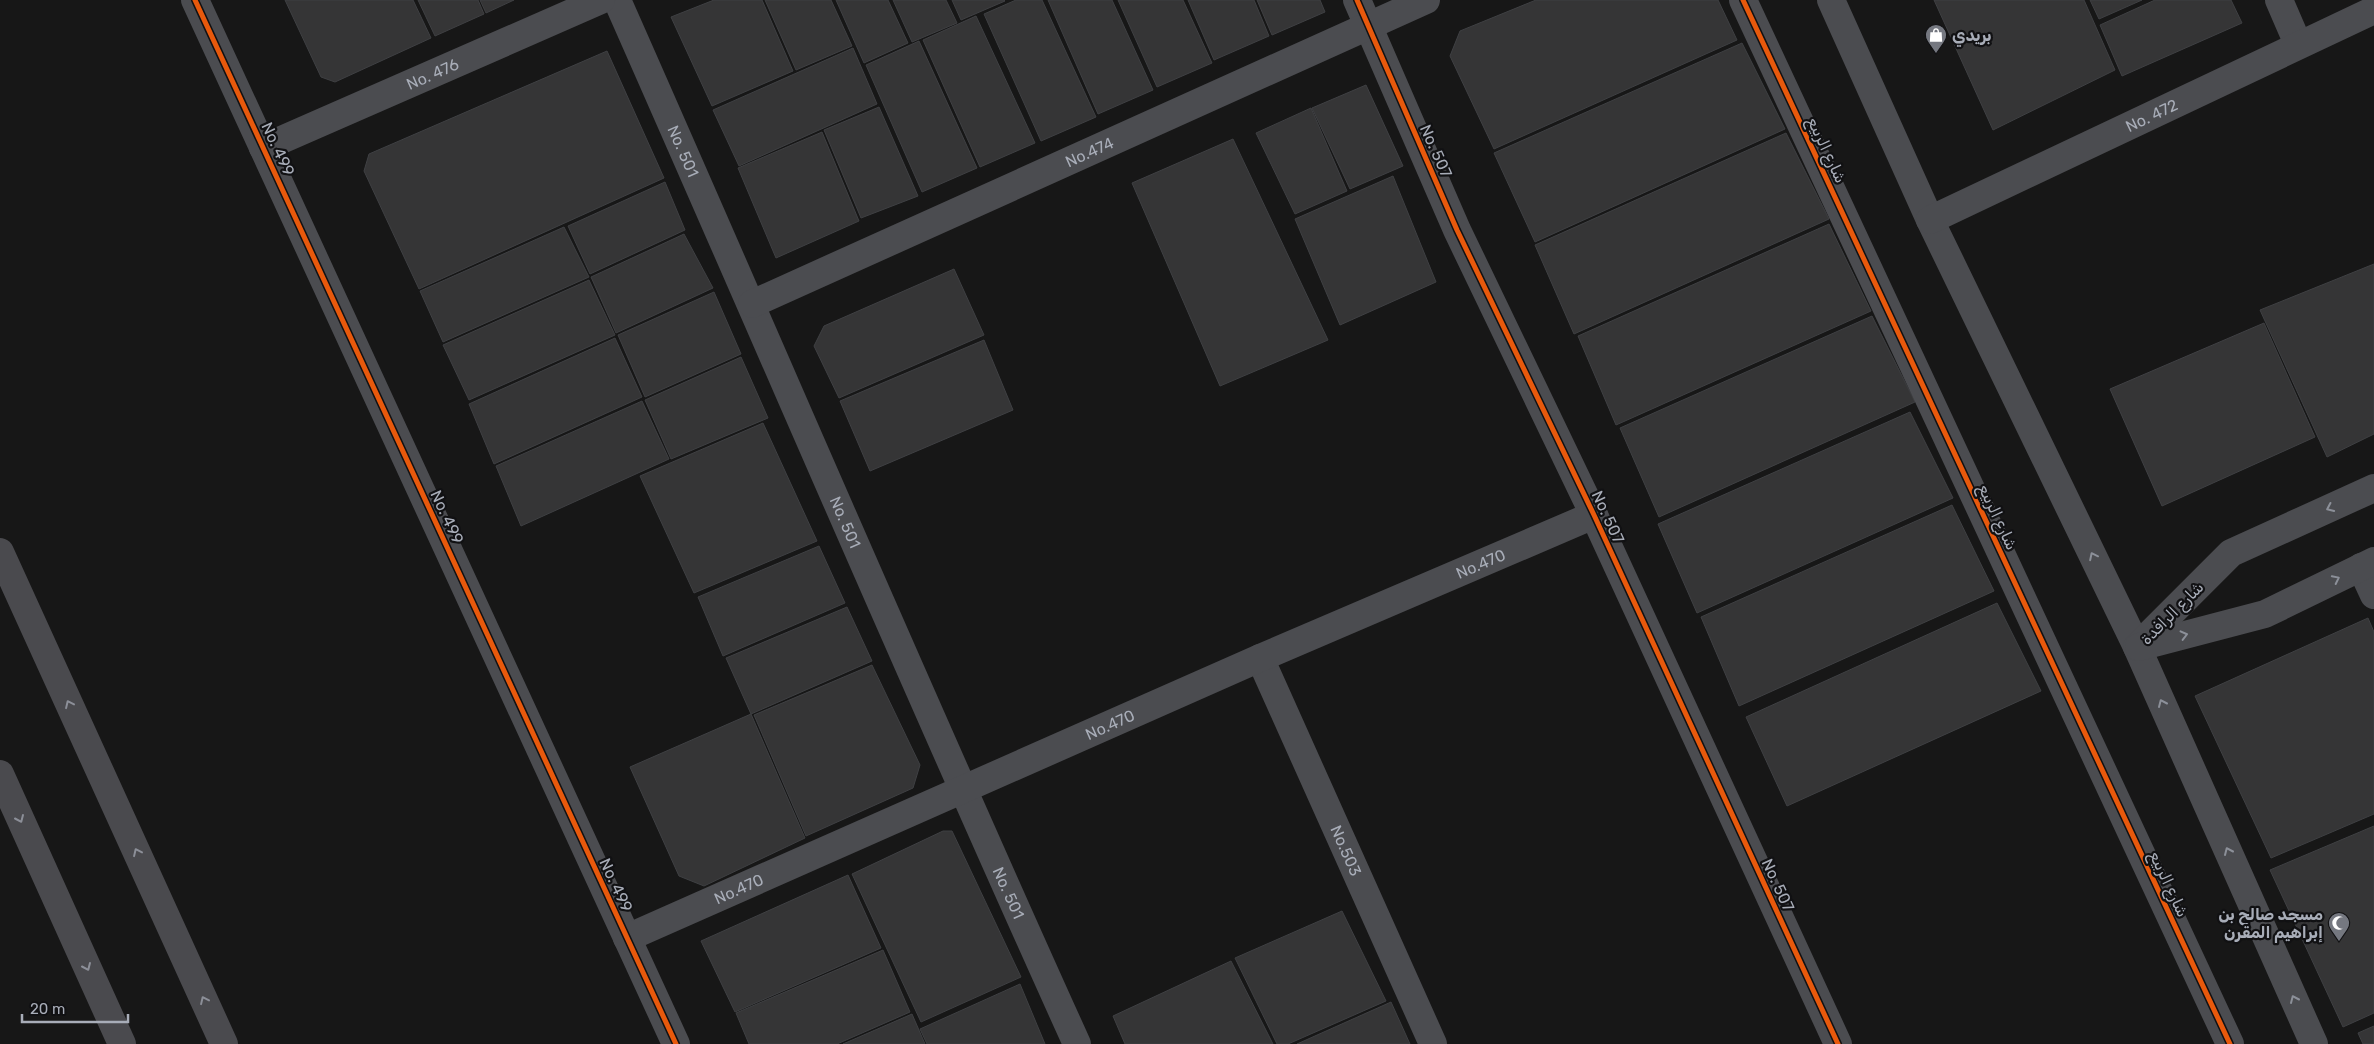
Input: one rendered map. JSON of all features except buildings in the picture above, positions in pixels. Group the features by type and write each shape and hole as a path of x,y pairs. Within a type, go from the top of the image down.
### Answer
{"street":[{"name":"No. 499","path":"195,0 676,1044"},
{"name":"No. 476","path":"263,148 601,0"},
{"name":"No. 501","path":"617,0 752,304 962,790 1077,1044"},
{"name":"No. 507","path":"1357,0 1457,230 1594,515 1838,1044"},
{"name":"No.474","path":"752,304 1426,0"},
{"name":"شارع الربيع","path":"1743,0 2230,1044"},
{"path":"1831,0 1930,220 2137,647 2314,1044"},
{"path":"2279,0 2298,44"},
{"name":"No. 472","path":"1930,220 2298,44 2374,10"},
{"name":"شارع الرافدة","path":"2137,647 2231,553 2374,488"},
{"name":"No.470","path":"627,938 1260,658 1594,515"},
{"path":"0,552 224,1044"},
{"path":"2367,564 2374,595"},
{"name":"شارع الرافدة","path":"2137,647 2265,614 2367,564"},
{"name":"No.503","path":"1260,658 1433,1044"},
{"path":"0,774 122,1044"}],"cycle path":[{"path":"195,0 676,1044"},
{"path":"1357,0 1457,230 1594,515 1838,1044"},
{"path":"1743,0 2230,1044"}],"place":[{"name":"بريدي","path":"1936,54"},
{"name":"مسجد صالح بن إبراهيم المقرن","path":"2339,942"}]}
